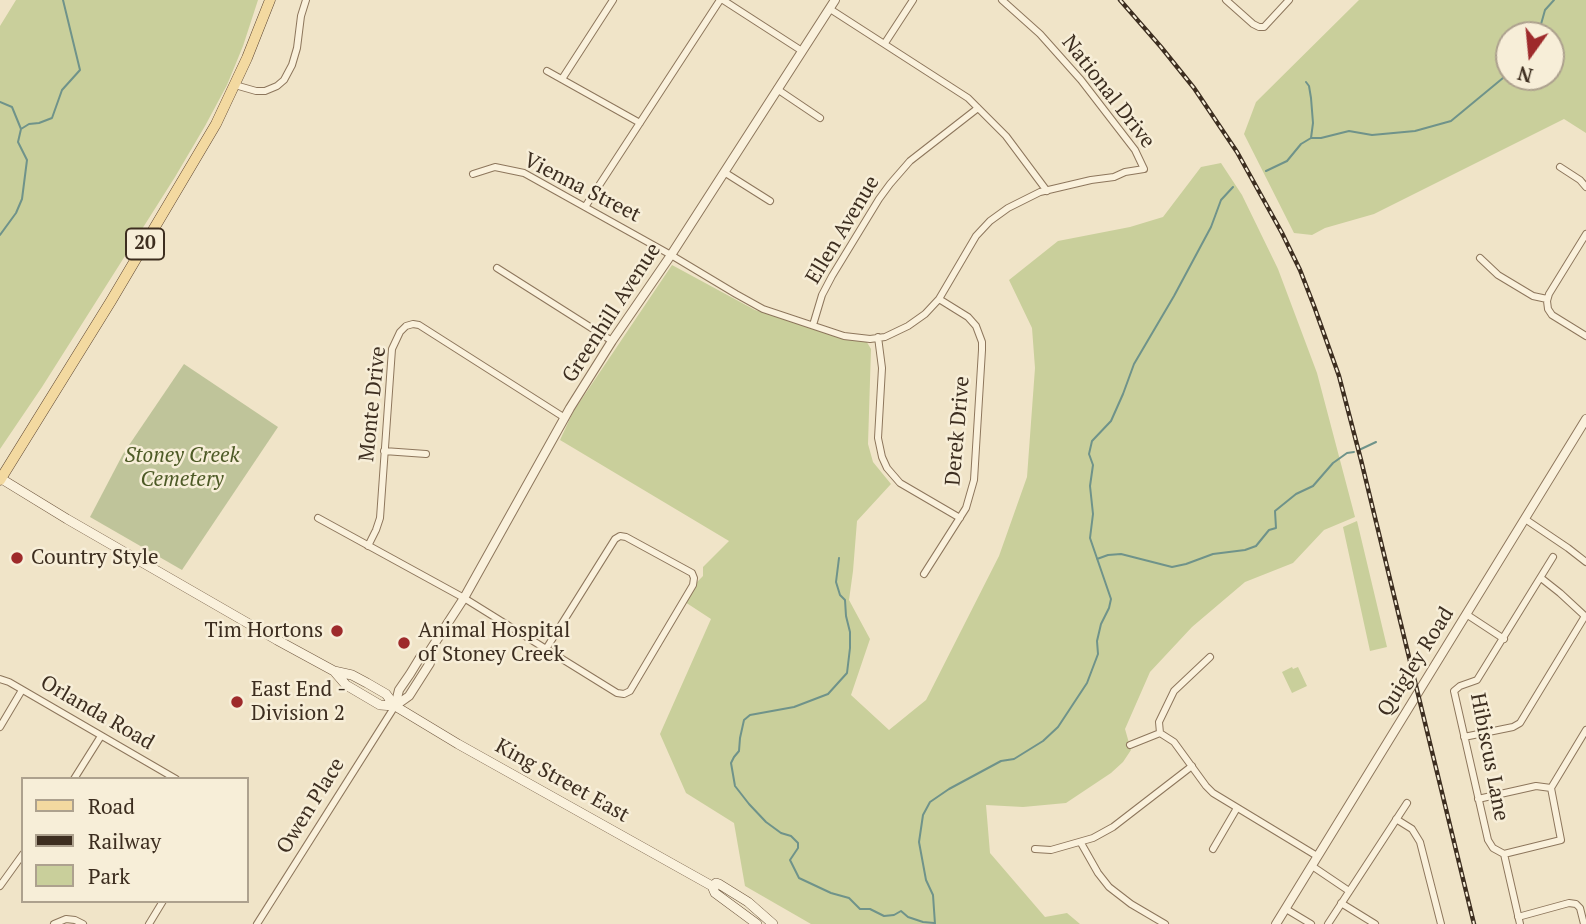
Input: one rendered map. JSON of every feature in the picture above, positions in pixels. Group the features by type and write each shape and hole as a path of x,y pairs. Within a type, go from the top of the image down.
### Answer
{"main road":[{"name":"20","path":"0,479 111,301 216,124 270,0"},
{"name":"King Street East","path":"0,479 334,671 346,685 380,705 395,706 712,886 716,893 757,924"},
{"name":"King Street East","path":"712,886 719,884 748,902 773,924"}],"street":[{"path":"235,85 265,91 284,80 292,65 306,0"},
{"path":"562,79 613,0"},
{"path":"585,207 722,0 802,51"},
{"name":"Greenhill Avenue","path":"395,706 409,696 430,663 429,652 464,598 565,418 612,341 671,255 835,0"},
{"path":"885,43 913,0"},
{"name":"National Drive","path":"671,255 763,309 838,335 870,339 890,335 915,323 925,314 939,299 976,236 990,221 1014,204 1040,192 1144,169 1135,150 1081,80 1040,34 1002,0"},
{"path":"1226,0 1252,24 1259,27 1264,27 1289,0"},
{"path":"830,9 961,93 1006,136 1047,191"},
{"path":"547,71 640,123"},
{"path":"777,89 820,118"},
{"name":"Ellen Avenue","path":"813,325 822,295 879,198 910,161 978,108"},
{"name":"Vienna Street","path":"473,174 495,167 524,173 671,255"},
{"path":"1560,167 1586,187"},
{"path":"724,172 770,201"},
{"path":"1586,234 1547,299 1552,315 1586,336"},
{"path":"1480,258 1498,275 1533,296 1547,299"},
{"path":"497,268 612,341"},
{"name":"Derek Drive","path":"924,574 967,508 974,480 982,342 976,326 968,317 939,299"},
{"name":"Monte Drive","path":"368,546 380,518 392,349 406,326 413,324 425,328 565,418"},
{"path":"878,337 882,364 878,444 882,457 887,468 900,483 960,518"},
{"name":"Quigley Road","path":"1276,924 1586,419"},
{"path":"384,451 426,454"},
{"path":"318,518 464,598 546,649 617,693 630,691 693,585 692,573 620,536 615,539 546,649"},
{"path":"1525,519 1586,562"},
{"name":"Hibiscus Lane","path":"1504,854 1493,848 1488,840 1454,691 1478,680 1553,557"},
{"path":"1464,737 1513,727 1520,723 1586,617 1541,578"},
{"path":"1466,614 1504,639"},
{"path":"1160,733 1159,722 1174,691 1210,657"},
{"name":"Orlanda Road","path":"0,680 9,682 173,777"},
{"path":"0,727 22,690"},
{"name":"Owen Place","path":"257,924 395,706"},
{"path":"1584,924 1580,908 1569,903 1519,920 1504,854 1560,840 1551,788 1586,730"},
{"path":"1160,733 1174,742 1213,793 1317,856"},
{"path":"1130,745 1160,733"},
{"path":"75,777 101,736"},
{"path":"1035,849 1051,850 1081,843 1113,827 1192,766"},
{"path":"1478,799 1536,786 1551,788"},
{"path":"1328,924 1406,803"},
{"path":"1213,849 1237,808"},
{"path":"1396,819 1412,829 1420,842 1441,924"},
{"path":"1081,843 1108,887 1164,924"},
{"path":"0,886 21,856"},
{"path":"1312,866 1349,891"},
{"path":"149,924 162,903"},
{"path":"1341,903 1375,924"},
{"path":"1286,909 1311,924"},
{"path":"1291,924 1297,915"},
{"path":"54,924 66,919 83,924"}],"green space":[{"path":"16,0 258,0 227,85 205,126 42,387 0,449 0,26"},
{"path":"1359,0 1586,0 1586,133 1564,119 1374,214 1325,228 1312,235 1294,233 1244,134 1256,102"},
{"path":"1221,163 1242,195 1278,269 1317,373 1355,517 1324,530 1293,563 1245,582 1192,627 1150,672 1125,729 1131,750 1111,773 1066,803 1023,807 986,805 990,853 1045,917 1067,913 1080,924 811,924 745,886 734,823 686,793 660,734 711,619 685,602 694,585 703,576 703,567 729,541 560,440 573,412 672,265 755,310 847,338 865,339 871,349 868,444 873,462 891,484 857,521 849,600 870,639 851,695 889,730 926,700 999,556 1027,477 1035,368 1032,328 1009,280 1058,241 1130,227 1163,217 1201,167"},
{"name":"Stoney Creek Cemetery","path":"184,364 278,427 182,570 90,517 123,454"},
{"path":"1357,521 1387,647 1370,651 1343,527"},
{"path":"1298,667 1307,686 1292,693 1282,672"}],"waterway":[{"path":"0,235 16,213 22,199 27,160 18,142 21,129 52,118 62,90 80,70 63,0"},
{"path":"1542,21 1545,10 1554,0"},
{"path":"1306,82 1311,98 1311,138"},
{"path":"1266,171 1287,161 1301,144 1311,138 1349,131 1372,135 1415,131 1451,121 1495,85"},
{"path":"0,102 12,107 21,129"},
{"path":"935,924 933,895 926,880 919,842 923,815 930,802 949,789 1001,761 1014,759 1043,741 1058,727 1087,683 1098,654 1097,641 1101,624 1111,599 1090,538 1093,514 1090,486 1093,465 1089,454 1092,441 1111,421 1134,364 1211,227 1221,200 1233,187"},
{"path":"1359,450 1376,442"},
{"path":"1097,559 1121,554 1172,567 1213,554 1256,546 1269,530 1276,528 1275,511 1296,494 1313,486 1333,463 1347,453 1354,452"},
{"path":"839,558 836,582 840,595 845,600 850,632 847,673 828,694 794,707 750,715 744,720 739,751 731,763 735,786 766,822 798,843 798,848 790,860 799,878 849,898 860,909 870,909 884,916 901,911 908,917 934,923"}],"railway":[{"path":"1120,0 1194,88 1237,152 1282,233 1314,306 1339,376 1361,460 1474,924"}],"place":[{"name":"Country Style","path":"17,558"},
{"name":"Tim Hortons","path":"337,631"},
{"name":"Animal Hospital of Stoney Creek","path":"404,643"},
{"name":"East End - Division 2","path":"237,702"}]}
